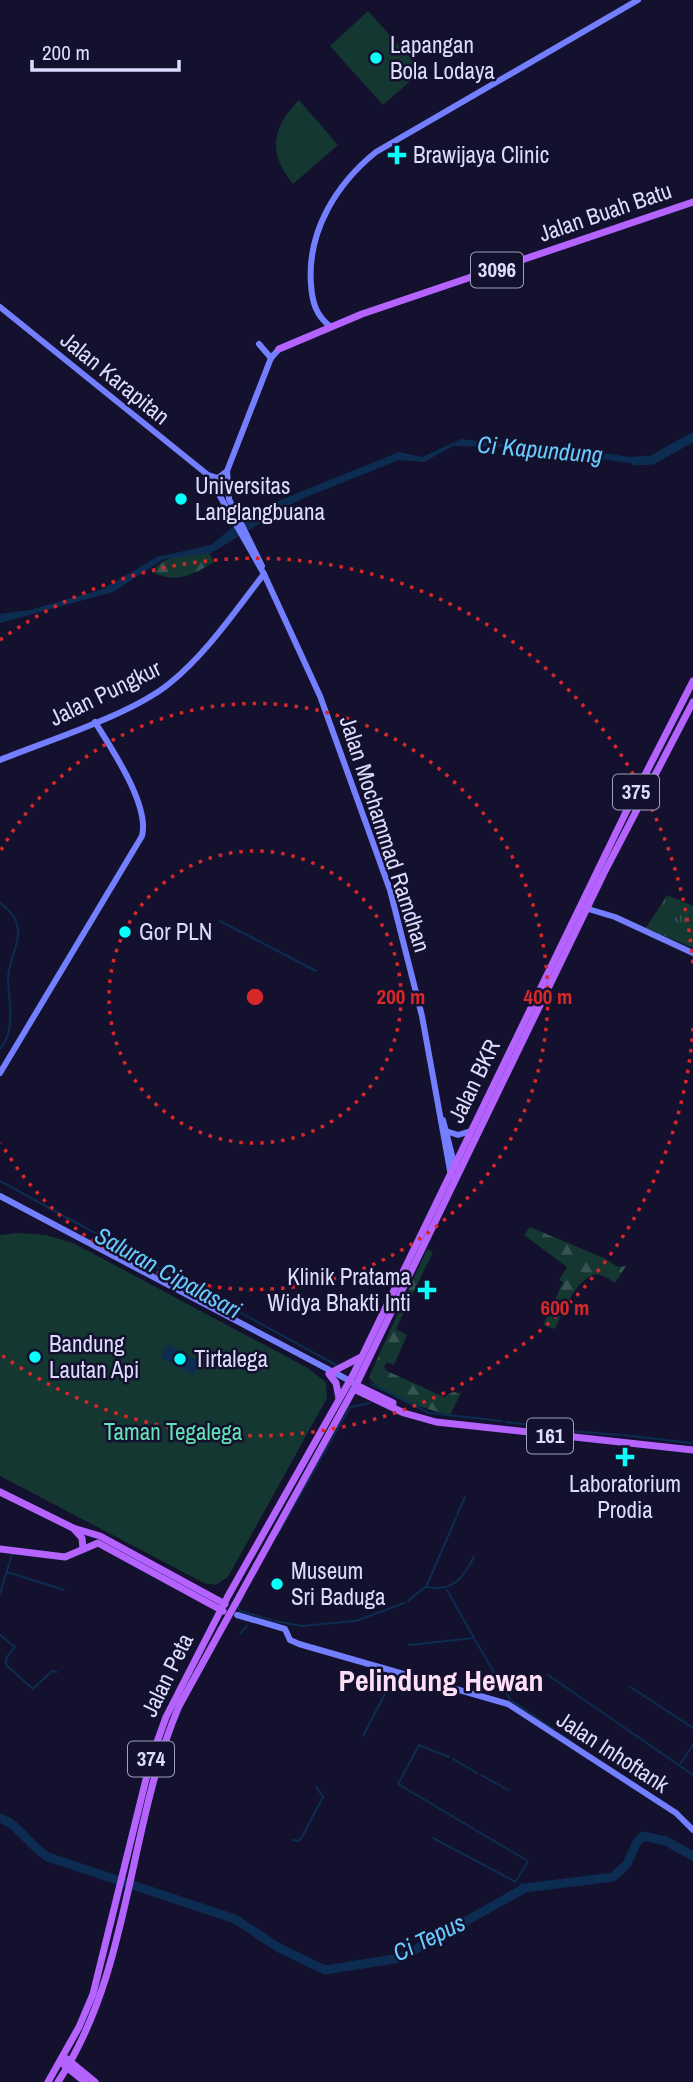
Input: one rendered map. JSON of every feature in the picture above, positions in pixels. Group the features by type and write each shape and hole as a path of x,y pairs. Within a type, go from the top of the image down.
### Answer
{"main road":[{"path":"331,327 318,315 313,302 312,253 324,217 348,178 376,152 638,0"},
{"name":"Jalan Buah Batu","path":"279,349 331,327 693,202"},
{"name":"Jalan Karapitan","path":"0,307 208,475"},
{"path":"259,344 271,358"},
{"path":"208,475 218,478 227,471 271,358 279,349"},
{"name":"Jalan Mochammad Ramdhan","path":"227,471 226,489 236,518"},
{"name":"Jalan Mochammad Ramdhan","path":"208,475 246,537 320,696 390,890 422,1016 452,1177"},
{"name":"Jalan Pungkur","path":"0,760 95,722 158,691 187,669 264,574"},
{"name":"Jalan BKR","path":"352,1385 362,1356 693,681"},
{"name":"Jalan BKR","path":"456,1169 471,1131 584,908 693,702"},
{"path":"0,1073 142,836 141,816 129,781 95,722"},
{"path":"584,908 615,917 693,953"},
{"name":"Jalan Mochammad Ramdhan","path":"441,1115 456,1169"},
{"path":"446,1131 457,1135 471,1131"},
{"name":"Jalan BKR","path":"352,1385 364,1369 452,1177"},
{"path":"0,1196 352,1385"},
{"path":"330,1373 349,1366 362,1356"},
{"path":"330,1373 342,1404 371,1395 364,1380 364,1369"},
{"name":"161","path":"352,1385 432,1422 693,1450"},
{"name":"Jalan Peta","path":"58,2082 93,1994 171,1723 352,1385"},
{"name":"Jalan Peta","path":"125,1885 158,1737 182,1682 275,1510 342,1404"},
{"path":"0,1492 105,1543 232,1612"},
{"path":"275,1510 283,1514"},
{"path":"73,1528 82,1538 83,1549"},
{"path":"0,1549 65,1557 93,1544 105,1543"},
{"path":"150,1567 209,1595 222,1606"},
{"path":"209,1595 233,1588"},
{"name":"Jalan Inhoftank","path":"232,1612 285,1629 292,1641 313,1648 508,1704 676,1813 693,1830"},
{"path":"66,2062 85,2082"},
{"path":"66,2062 94,2082"},
{"name":"Jalan Peta","path":"48,2082 66,2062"}],"green space":[{"name":"Lapangan Bola Lodaya","path":"368,11 422,71 383,105 330,46"},
{"path":"299,100 338,145 293,184 279,162 276,141 283,121"},
{"path":"209,552 214,562 191,574 176,578 152,572 170,558"},
{"path":"667,895 693,906 693,948 646,928"},
{"path":"530,1227 606,1259 618,1267 626,1266 615,1283 600,1275 586,1279 573,1294 555,1329 543,1325 563,1282 559,1280 567,1267 524,1235"},
{"name":"Taman Tegalega","path":"0,1235 46,1235 73,1243 306,1367 326,1382 327,1398 228,1577 216,1585 204,1583 0,1476"},
{"path":"427,1249 433,1252 396,1329 407,1335 394,1365 387,1362 384,1367 387,1371 444,1397 453,1392 461,1393 450,1415 418,1406 382,1390 369,1377"}],"water":[{"path":"461,439 506,444 528,443 646,459 647,463 636,464 527,448 453,446 424,462 399,460 299,500 211,553 164,559 113,592 0,623 0,614 30,610 103,589 157,557 211,545 246,516 399,452 422,457"},
{"name":"Tirtalega","path":"168,1344 200,1362 193,1375 161,1357"}],"waterway":[{"name":"Ci Kapundung","path":"635,461 652,460 693,437"},
{"name":"Saluran Cipalasari","path":"0,903 11,912 18,931 8,980 10,1025 0,1049"},
{"path":"220,921 316,971"},
{"name":"Saluran Cipalasari","path":"0,1181 336,1365"},
{"name":"Saluran Cipalasari","path":"371,1384 429,1413 502,1421"},
{"path":"295,1504 350,1407 370,1403"},
{"name":"Saluran Cipalasari","path":"506,1422 539,1426"},
{"name":"Saluran Cipalasari","path":"543,1427 560,1429"},
{"name":"Saluran Cipalasari","path":"563,1430 581,1432"},
{"name":"Saluran Cipalasari","path":"583,1432 620,1435"},
{"name":"Saluran Cipalasari","path":"623,1435 691,1443"},
{"path":"457,1515 465,1497"},
{"path":"278,1534 294,1505"},
{"path":"426,1587 456,1518"},
{"path":"0,1594 12,1554"},
{"path":"427,1587 444,1587 456,1582 474,1557"},
{"path":"7,1572 64,1590"},
{"path":"408,1601 425,1587"},
{"path":"409,1645 474,1638 447,1590"},
{"path":"244,1595 238,1606 240,1611 271,1620"},
{"path":"356,1621 404,1603"},
{"path":"274,1621 302,1626 354,1621"},
{"path":"240,1634 247,1626"},
{"path":"0,1635 15,1647 6,1658 6,1665 33,1689 52,1671 57,1672"},
{"path":"475,1640 510,1699"},
{"path":"363,1736 396,1673"},
{"path":"548,1675 693,1775"},
{"path":"629,1686 693,1728"},
{"path":"512,1701 553,1729"},
{"path":"557,1732 571,1741"},
{"path":"449,1757 419,1745 398,1784 528,1861 516,1881"},
{"path":"681,1763 693,1745"},
{"path":"453,1759 477,1773"},
{"path":"481,1775 508,1790"},
{"path":"293,1840 298,1841 302,1837 323,1797 316,1787"},
{"name":"Ci Tepus","path":"0,1818 13,1825 48,1857 235,1919 279,1948 325,1970 400,1958 525,1888 613,1877 627,1864 637,1842 643,1836 666,1841 693,1856"},
{"path":"433,1838 516,1882"},
{"name":"Ci Tepus","path":"520,1884 525,1888"}],"place":[{"name":"Lapangan Bola Lodaya","path":"376,58"},
{"name":"Brawijaya Clinic","path":"397,155"},
{"name":"Universitas Langlangbuana","path":"181,499"},
{"name":"Gor PLN","path":"125,932"},
{"name":"Klinik Pratama Widya Bhakti Inti","path":"427,1290"},
{"name":"Bandung Lautan Api","path":"35,1357"},
{"name":"Tirtalega","path":"180,1359"},
{"name":"Laboratorium Prodia","path":"625,1457"},
{"name":"Museum Sri Baduga","path":"277,1584"}],"district":[{"name":"Pelindung Hewan","path":"441,1681"}]}
